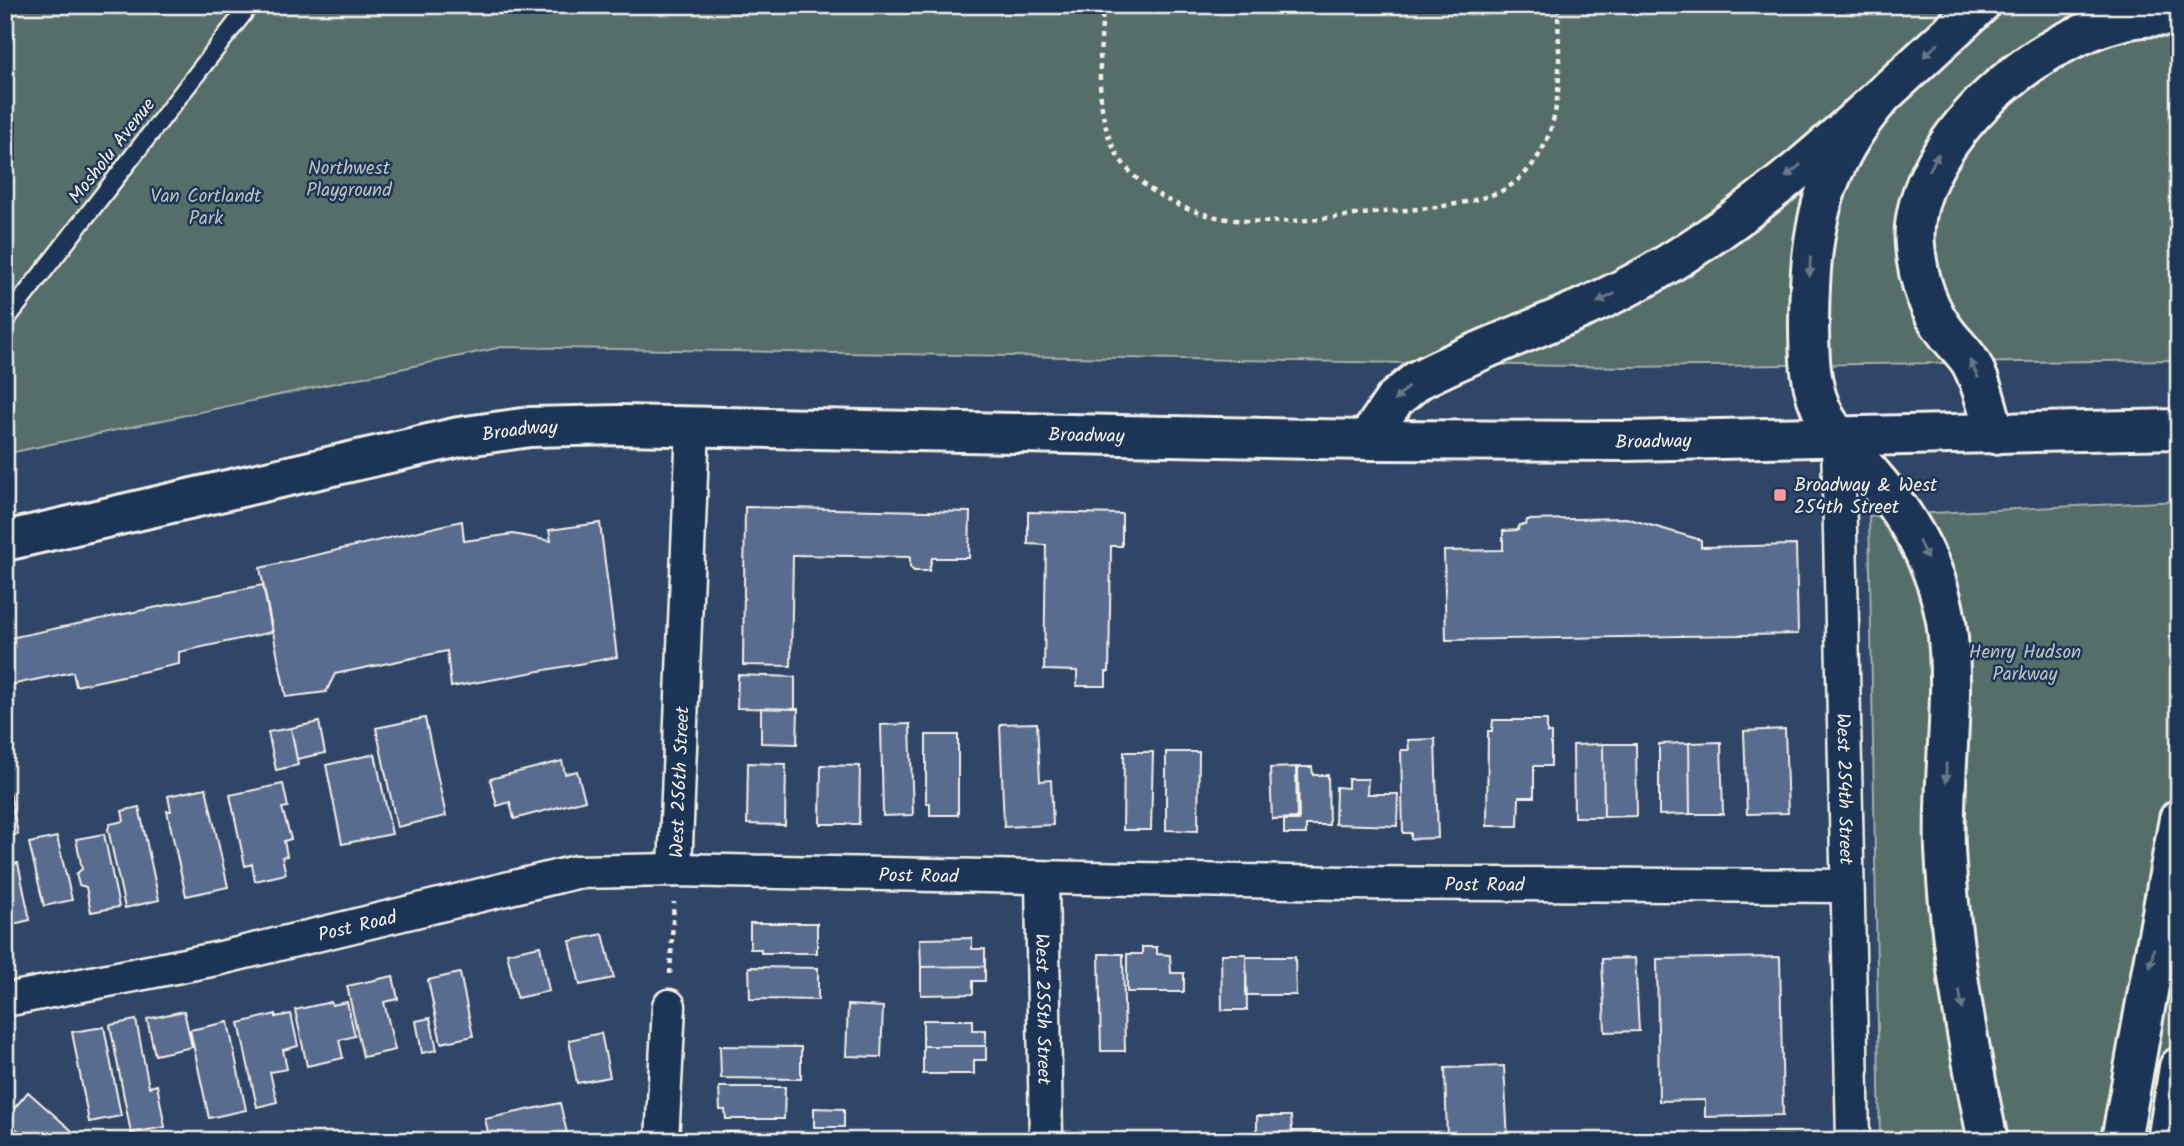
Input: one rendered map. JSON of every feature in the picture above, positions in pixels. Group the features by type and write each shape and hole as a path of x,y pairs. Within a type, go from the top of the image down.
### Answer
{"main road":[{"path":"1367,440 1395,398 1410,385 1440,369 1580,311 1673,261 1735,219 1883,95 1980,5"},
{"path":"1995,434 1973,366 1938,322 1919,277 1915,224 1929,171 1962,117 1990,85 2059,33 2090,18 2116,12 2144,10 2179,18"},
{"path":"1883,95 1843,152 1821,202 1812,237 1810,369 1818,401 1838,437 1894,501 1917,536 1934,575 1945,621 1949,669 1945,816 1949,901 1962,1007 1988,1141"},
{"name":"Broadway","path":"5,541 496,430 566,425 694,425 1367,440 1838,437 2179,429"},
{"path":"2121,1141 2179,819"},
{"path":"2167,1141 2179,1067"}],"street":[{"name":"West 256th Street","path":"675,870 694,425"},
{"name":"West 254th Street","path":"1838,437 1853,1141"},
{"name":"Post Road","path":"6,1006 221,958 576,872 675,870 1042,878 1846,886"},
{"name":"West 255th Street","path":"1042,878 1046,1141"},
{"path":"662,1141 669,1006"}],"lane":[{"name":"Mosholu Avenue","path":"5,321 250,5"}],"path":[{"path":"1103,5 1101,96 1108,130 1118,156 1140,181 1172,203 1203,214 1239,221 1276,222 1471,201 1499,192 1517,182 1546,144 1555,117 1559,89 1558,5"},
{"name":"West 256th Street","path":"669,1006 675,870"}],"green space":[{"name":"Van Cortlandt Park","path":"5,5 2179,5 2179,360 1626,367 502,347 5,454"},
{"name":"Henry Hudson Parkway","path":"2179,501 2179,1141 1880,1141 1869,516"}],"building":[{"path":"745,507 970,512 969,558 932,558 929,571 914,571 910,567 910,557 793,555 791,666 743,665"},
{"path":"1028,512 1122,514 1122,546 1111,546 1109,672 1106,672 1106,686 1077,686 1077,671 1044,670 1046,545 1028,544"},
{"path":"1626,518 1701,540 1701,547 1796,545 1798,634 1446,640 1444,551 1503,550 1503,531 1518,530 1519,525 1526,525 1527,520"},
{"path":"462,521 464,541 513,534 551,541 549,530 600,523 617,657 451,687 447,651 335,674 326,692 286,697 260,568"},
{"path":"263,585 272,632 179,652 179,664 76,686 73,672 5,686 5,639"},
{"path":"738,675 795,677 795,709 737,708"},
{"path":"761,708 798,709 797,744 761,743"},
{"path":"425,718 446,816 397,827 376,728"},
{"path":"1493,720 1547,720 1547,733 1551,733 1551,766 1534,766 1534,797 1519,797 1518,826 1487,826 1488,731 1492,731"},
{"path":"319,722 325,753 297,759 291,728"},
{"path":"1037,723 1040,781 1051,780 1053,825 1004,827 1000,724"},
{"path":"910,724 913,815 883,816 881,725"},
{"path":"291,728 298,765 276,770 268,732"},
{"path":"1785,729 1788,813 1747,814 1744,731"},
{"path":"926,735 958,735 958,815 930,815 930,803 926,803"},
{"path":"1435,739 1438,838 1411,839 1411,833 1403,833 1401,750 1409,750 1408,740"},
{"path":"1721,742 1723,814 1690,814 1689,743"},
{"path":"1689,743 1690,814 1659,815 1659,744"},
{"path":"1603,744 1636,744 1637,816 1604,817"},
{"path":"1603,744 1604,817 1574,817 1573,745"},
{"path":"1124,752 1153,752 1151,830 1123,830"},
{"path":"1166,752 1199,752 1198,831 1166,830"},
{"path":"375,754 392,834 342,844 326,765"},
{"path":"562,761 565,774 577,771 585,800 514,819 510,802 497,806 490,779"},
{"path":"748,763 786,764 785,825 747,824"},
{"path":"821,765 860,766 859,824 820,824"},
{"path":"1296,767 1297,818 1272,819 1270,768"},
{"path":"1298,767 1312,767 1313,775 1328,775 1329,825 1306,825 1306,834 1284,834 1284,820 1299,820"},
{"path":"1348,779 1368,779 1367,794 1398,794 1397,826 1335,824 1336,787 1348,788"},
{"path":"283,784 288,807 282,808 291,839 284,841 287,856 282,857 286,874 255,881 252,864 245,866 230,795"},
{"path":"206,788 228,887 186,896 167,811 171,811 168,796"},
{"path":"10,792 18,834 5,837 5,793"},
{"path":"139,807 159,900 125,908 108,829 110,824 124,821 122,811"},
{"path":"104,834 119,907 91,912 86,887 79,885 76,874 82,869 76,839"},
{"path":"57,837 72,900 44,906 29,843"},
{"path":"18,863 30,920 5,926 5,866"},
{"path":"750,923 817,923 817,953 761,953 761,949 750,949"},
{"path":"603,934 614,978 580,985 570,941"},
{"path":"972,938 972,949 985,949 985,966 921,967 920,939"},
{"path":"540,946 549,991 517,998 507,953"},
{"path":"1142,947 1157,947 1157,954 1170,955 1171,973 1184,973 1184,992 1127,992 1127,954 1142,954"},
{"path":"1099,954 1123,954 1125,1051 1101,1051"},
{"path":"1221,954 1246,954 1247,1010 1222,1010"},
{"path":"1246,957 1295,957 1296,995 1246,995"},
{"path":"1780,957 1783,1115 1705,1117 1705,1100 1659,1101 1657,959"},
{"path":"1635,958 1639,1031 1605,1032 1602,959"},
{"path":"985,966 985,981 973,981 973,994 921,995 921,967"},
{"path":"749,967 818,968 818,1000 750,999"},
{"path":"460,973 473,1036 441,1043 428,980"},
{"path":"393,976 398,999 384,1002 395,1050 363,1057 347,986"},
{"path":"331,1002 332,1005 347,1002 355,1036 339,1040 343,1058 307,1066 295,1010"},
{"path":"848,1005 883,1007 881,1057 846,1056"},
{"path":"184,1011 192,1047 155,1055 147,1019"},
{"path":"276,1014 276,1017 291,1014 298,1046 283,1050 287,1069 270,1072 277,1102 257,1107 239,1023"},
{"path":"430,1018 437,1050 422,1053 416,1021"},
{"path":"136,1020 149,1087 157,1085 165,1127 131,1133 110,1025"},
{"path":"923,1020 973,1020 973,1030 986,1030 986,1046 923,1046"},
{"path":"228,1022 246,1110 209,1118 190,1030"},
{"path":"104,1027 121,1116 89,1122 72,1032"},
{"path":"601,1033 610,1077 577,1083 569,1040"},
{"path":"720,1046 801,1047 801,1079 721,1078"},
{"path":"923,1046 986,1046 986,1060 974,1060 974,1074 923,1074"},
{"path":"1504,1066 1508,1141 1447,1141 1445,1068"},
{"path":"719,1087 785,1087 784,1119 726,1119 725,1110 720,1110"},
{"path":"28,1092 83,1141 30,1141 5,1119"},
{"path":"560,1103 567,1133 532,1141 490,1141 485,1119"},
{"path":"814,1108 844,1109 844,1127 814,1127"},
{"path":"1257,1116 1291,1116 1292,1131 1320,1131 1320,1141 1257,1141"},
{"path":"722,1132 781,1132 781,1141 717,1141 722,1140"},
{"path":"567,1133 569,1141 532,1141"},
{"path":"1225,1135 1225,1141 1188,1141 1188,1136"},
{"path":"1188,1136 1188,1141 1151,1141 1151,1138"},
{"path":"1791,1136 1791,1139 1804,1141 1748,1141 1748,1137"}],"place":[{"name":"Broadway & West 254th Street","path":"1780,495"}],"park label":[{"name":"Northwest Playground","path":"349,178"}]}
